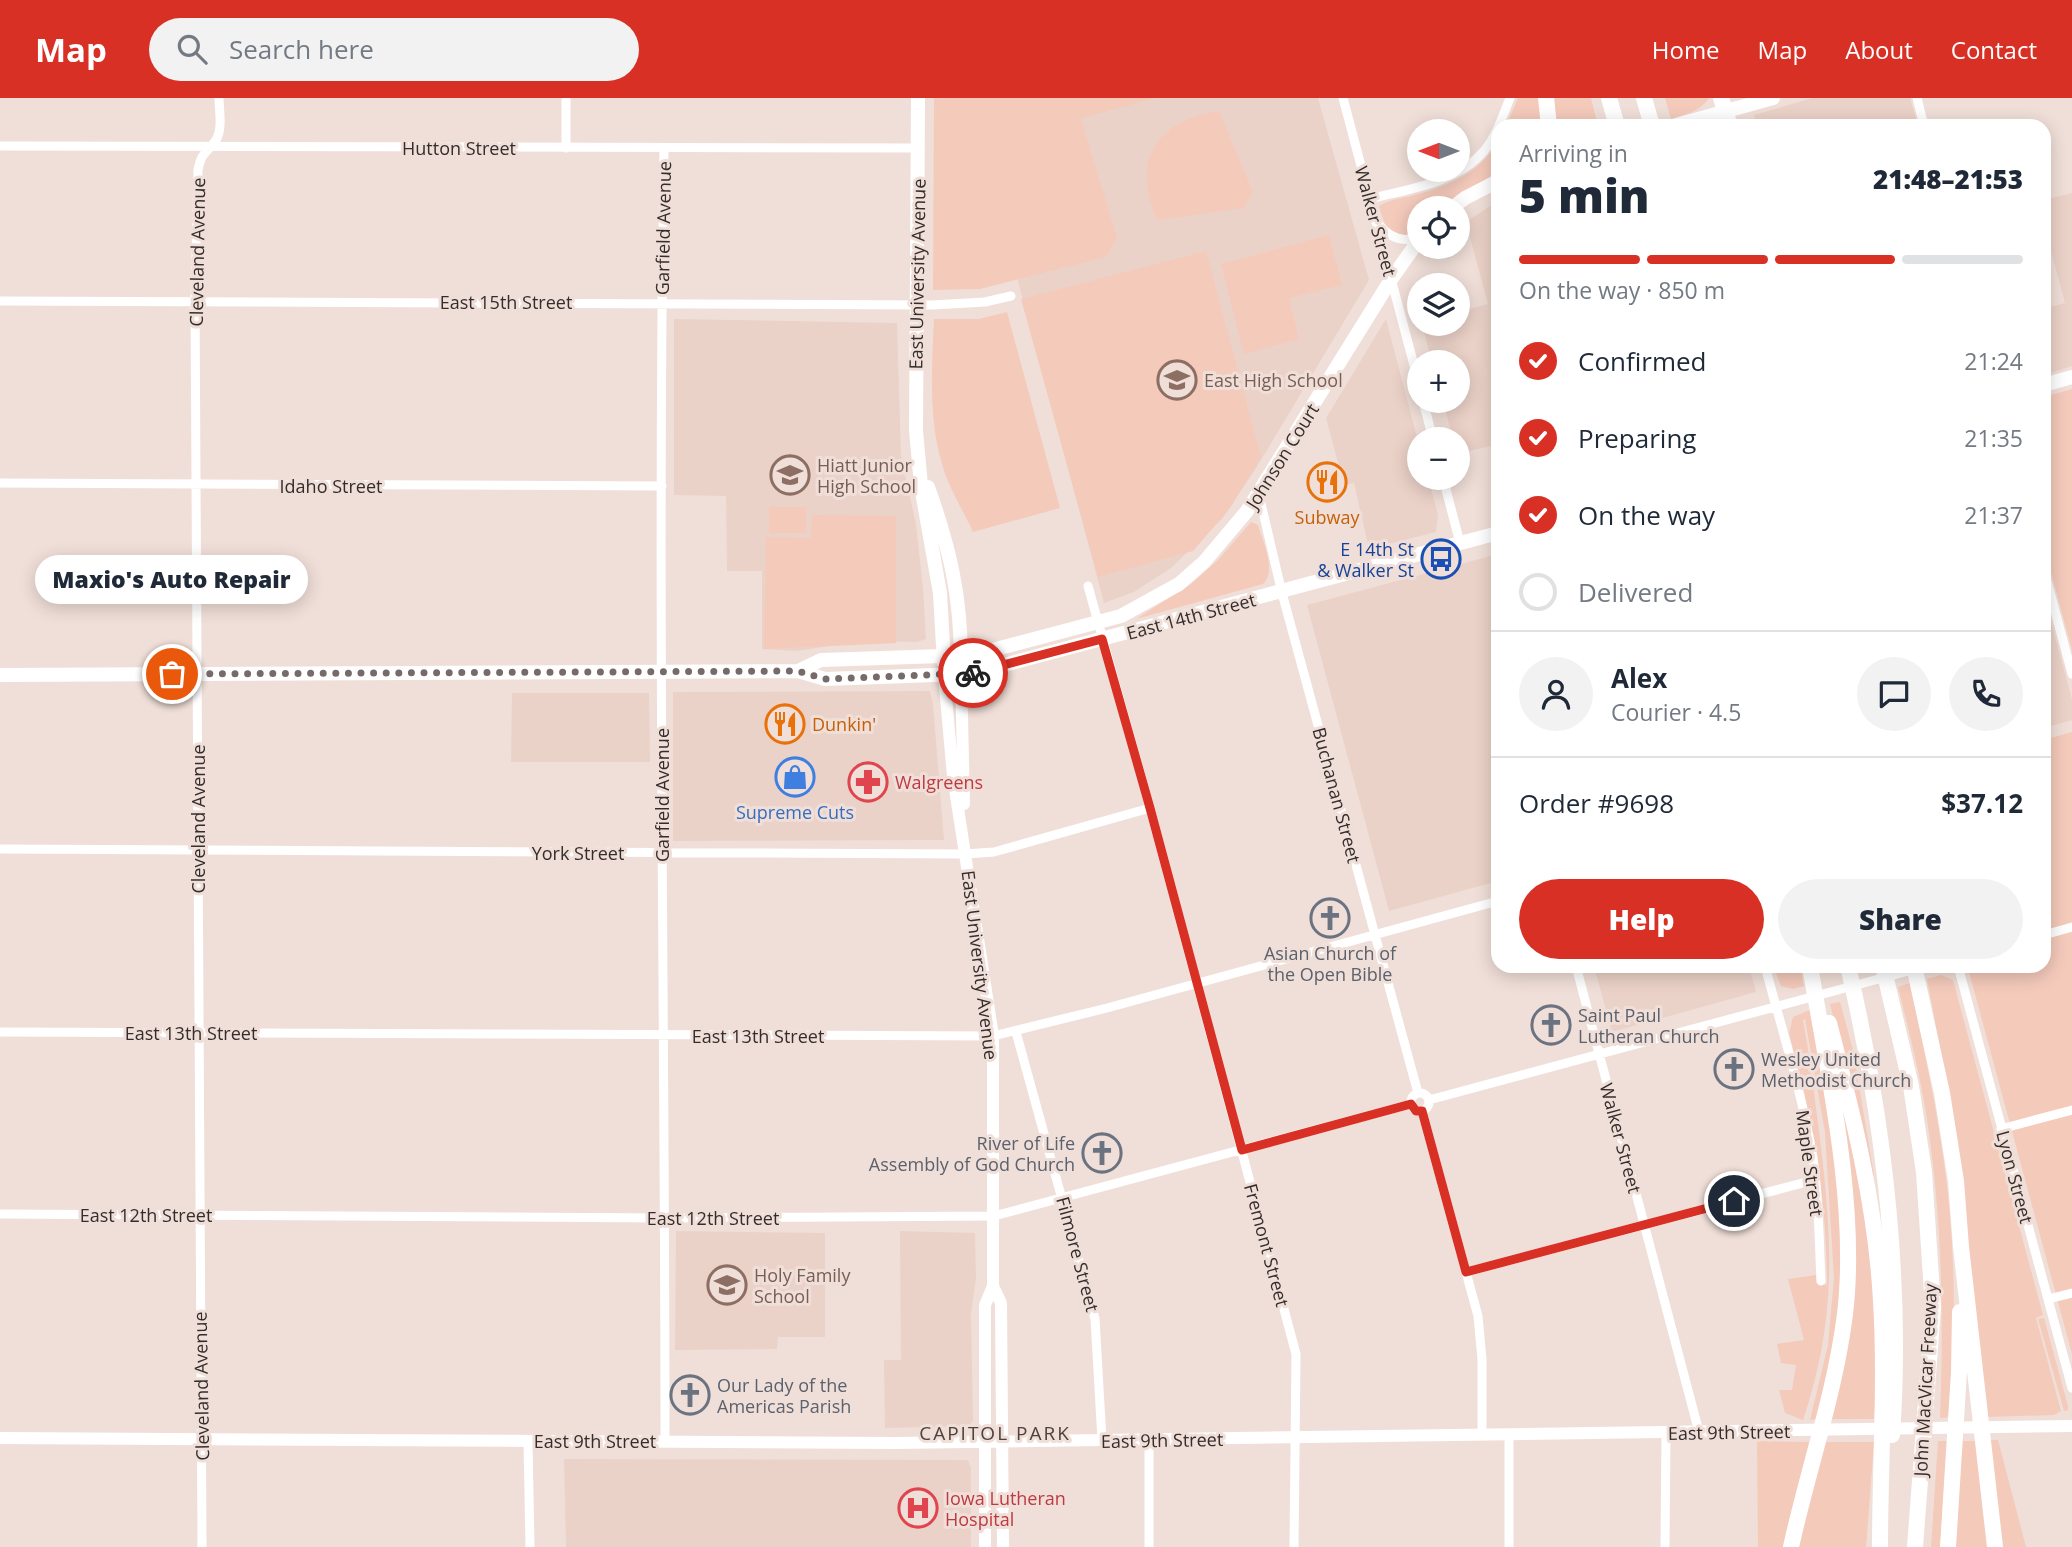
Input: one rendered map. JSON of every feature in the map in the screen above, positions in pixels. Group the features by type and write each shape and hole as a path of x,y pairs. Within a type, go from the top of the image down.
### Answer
{"highway":[{"path":"1546,98 1548,119"},
{"path":"1644,98 1650,119"},
{"path":"1609,100 1614,119"},
{"path":"1791,1547 1839,1355 1847,1272 1846,1221 1838,1146 1813,973"},
{"path":"1814,973 1852,1114 1873,1219 1881,1300 1883,1367 1882,1547"},
{"name":"John MacVicar Freeway","path":"1849,973 1878,1116 1890,1201 1894,1263 1896,1373 1882,1547"},
{"name":"John MacVicar Freeway","path":"1885,973 1911,1086 1924,1172 1933,1308 1915,1547"},
{"path":"1916,973 1942,1093 1956,1181 1995,1547"},
{"path":"1948,1547 1959,1372 1961,1247"}],"main road":[{"name":"East University Avenue","path":"918,98 916,430 926,480 947,541 956,579 961,674"},
{"path":"1699,119 1773,98"},
{"path":"1469,196 1491,185"},
{"name":"Johnson Court","path":"1098,623 1121,616 1179,584 1212,553 1258,495 1407,256"},
{"path":"2051,383 2072,377"},
{"name":"East University Avenue","path":"919,450 921,486 940,593 944,675"},
{"name":"East 14th Street","path":"0,675 798,671 825,679 961,674 978,672 1282,593 1491,535"},
{"name":"East 14th Street","path":"798,671 821,660 973,655 1098,623"}],"street":[{"name":"Cleveland Avenue","path":"202,1547 197,1033 199,850 195,301 198,170 201,156 216,140 219,129 219,98"},
{"path":"566,98 566,148"},
{"name":"Walker Street","path":"1343,98 1410,350"},
{"path":"1501,119 1510,98"},
{"path":"1917,98 1922,119"},
{"path":"1370,199 1441,180 1463,169 1484,151 1491,138"},
{"name":"Hutton Street","path":"0,146 919,148"},
{"name":"Garfield Avenue","path":"664,149 662,853 665,1441"},
{"path":"1377,223 1385,232 1407,240"},
{"name":"East 15th Street","path":"0,301 916,305 985,302 1011,296"},
{"name":"Idaho Street","path":"0,483 662,486"},
{"path":"1446,490 1460,543"},
{"name":"Buchanan Street","path":"1258,495 1282,593 1418,1093"},
{"name":"Fremont Street","path":"1088,586 1198,983 1296,1354 1294,1547"},
{"path":"2051,596 2072,674"},
{"name":"East University Avenue","path":"961,674 965,854"},
{"name":"East University Avenue","path":"944,675 953,776 993,1036 993,1286 985,1305 985,1547"},
{"name":"York Street","path":"0,849 965,854 994,852 1150,808"},
{"name":"East 13th Street","path":"0,1032 993,1036 1491,903"},
{"path":"2051,933 2072,928"},
{"name":"Walker Street","path":"1578,973 1699,1432"},
{"name":"Maple Street","path":"1767,973 1799,1089 1813,1161 1819,1207 1821,1281"},
{"path":"1429,1100 1901,973"},
{"name":"Lyon Street","path":"1960,973 2072,1388"},
{"name":"Filmore Street","path":"1016,1032 1064,1198 1095,1319 1102,1440"},
{"path":"1418,1093 1424,1094 1429,1100 1422,1111 1416,1111 1411,1104 1413,1096 1418,1093"},
{"name":"East 12th Street","path":"0,1214 665,1219 994,1216 1411,1104"},
{"path":"2001,1129 2072,1110"},
{"path":"1422,1111 1480,1332 1482,1435"},
{"path":"1466,1272 1814,1180"},
{"name":"East University Avenue","path":"993,1286 1001,1303 1003,1547"},
{"path":"2048,1299 2072,1293"},
{"name":"East 9th Street","path":"0,1438 1003,1441 2072,1426"},
{"path":"1665,1547 1666,1432"},
{"path":"1509,1435 1509,1547"},
{"path":"1149,1440 1149,1547"},
{"path":"528,1441 530,1547"}],"shaded area":[{"path":"934,98 1156,98 1071,121 1081,119 1117,238 1106,257 980,289 933,290"},
{"name":"East High School","path":"935,98 1318,98 1369,280 1255,470 1222,519 1171,568 1134,592 1104,603 1017,278"},
{"path":"1518,98 1540,98 1541,119 1509,119"},
{"path":"1554,98 1591,98 1596,119 1556,119"},
{"path":"1665,98 1709,98 1697,109 1671,119"},
{"path":"1812,98 1910,98 1916,119 1755,119 1754,115"},
{"path":"1219,111 1253,192 1244,208 1157,220 1147,179 1149,162 1155,147 1165,134 1179,124"},
{"path":"1491,152 1491,176 1459,196 1411,196 1451,182 1470,182 1470,172"},
{"path":"2072,193 2072,366 2051,373 2051,307 2065,303 2051,251 2051,198"},
{"path":"1407,197 1407,234 1396,234 1387,227 1379,206"},
{"path":"1491,206 1491,446 1470,451 1470,427 1450,427 1446,413 1470,413 1470,350 1429,350 1425,336 1470,336 1470,309 1488,304 1470,237 1470,219"},
{"path":"1329,235 1342,285 1289,298 1299,339 1244,354 1221,264"},
{"path":"1206,251 1261,457 1230,508 1193,551 1098,577 1021,299"},
{"path":"1007,312 1060,508 973,532 948,481 938,446 932,391 934,319 979,319"},
{"name":"Hiatt Junior High School","path":"674,319 897,323 901,456 916,524 926,639 917,642 864,641 796,651 762,649 762,571 727,571 726,496 674,495"},
{"name":"East High School","path":"1386,319 1407,399 1407,413 1411,413 1414,427 1407,427 1407,490 1431,490 1438,514 1436,532 1369,549 1354,483 1344,485 1326,418"},
{"path":"2072,389 2072,650 2051,572 2051,395"},
{"path":"769,507 806,507 806,533 769,533"},
{"path":"812,515 896,516 896,643 764,649 766,537 811,538"},
{"path":"1251,522 1258,525 1268,556 1269,572 1263,584 1136,619 1191,584 1218,560"},
{"path":"1491,556 1491,883 1389,911 1307,605"},
{"path":"2051,622 2072,699 2072,720 2051,726"},
{"path":"930,691 944,840 673,841 673,692"},
{"path":"512,693 649,693 650,762 511,762"},
{"path":"2072,732 2072,1354 1970,973 2051,973 2051,738"},
{"path":"1596,973 1751,973 1756,992 1612,1032"},
{"path":"1776,973 1801,973 1804,986 1793,989 1781,986"},
{"path":"1941,975 1953,980 2043,1315 2036,1318 2061,1411 2054,1415 1985,1417 1957,1138 1927,979"},
{"path":"1910,983 1936,1113 1950,1221 1954,1286 1952,1385 1950,1417 1940,1418 1942,1340 1935,1184 1922,1092 1898,987"},
{"path":"1840,1002 1853,1050 1874,1175 1830,1004"},
{"path":"1810,1010 1837,1179 1841,1248 1835,1334 1817,1419 1810,1420 1828,1345 1834,1278 1825,1132 1805,1019 1803,1020 1827,1206 1829,1276 1822,1346 1803,1420 1785,1413 1779,1390 1792,1390 1796,1365 1781,1363 1777,1344 1804,1340 1788,1279 1816,1275 1817,1284 1827,1285 1824,1220 1817,1158 1789,1033 1793,1017"},
{"path":"1838,1091 1865,1212 1870,1254 1876,1336 1874,1419 1831,1419 1852,1311"},
{"name":"Holy Family School","path":"676,1231 825,1233 825,1337 778,1337 777,1349 675,1350"},
{"path":"900,1231 975,1233 976,1278 971,1313 973,1421 969,1426 885,1428 884,1360 901,1360"},
{"path":"2044,1318 2068,1406 2068,1410 2064,1411 2038,1319"},
{"path":"1989,1440 1998,1440 2026,1547 2002,1547"},
{"path":"1757,1441 1809,1442 1784,1547 1758,1547"},
{"path":"1938,1441 1948,1441 1940,1547 1931,1547"},
{"path":"1962,1441 1976,1441 1988,1547 1954,1547"},
{"path":"1823,1442 1874,1442 1866,1547 1798,1547"},
{"path":"564,1459 968,1460 971,1468 971,1547 566,1547"}],"way so far":[{"path":"172,674 798,671 825,679 973,673"}],"place":[{"name":"East High School","path":"1177,380"},
{"name":"Hiatt Junior High School","path":"790,475"},
{"name":"Subway","path":"1327,482"},
{"name":"E 14th St & Walker St","path":"1441,559"},
{"name":"Maxio's Auto Repair","path":"172,674"},
{"name":"Dunkin'","path":"785,724"},
{"name":"Supreme Cuts","path":"795,777"},
{"name":"Walgreens","path":"868,782"},
{"name":"Asian Church of the Open Bible","path":"1330,918"},
{"name":"Saint Paul Lutheran Church","path":"1551,1025"},
{"name":"Wesley United Methodist Church","path":"1734,1069"},
{"name":"River of Life Assembly of God Church","path":"1102,1153"},
{"name":"Holy Family School","path":"727,1285"},
{"name":"Our Lady of the Americas Parish","path":"690,1395"},
{"name":"Iowa Lutheran Hospital","path":"918,1508"}],"district":[{"name":"CAPITOL PARK","path":"995,1433"}],"route":[{"path":"973,673 1102,639 1242,1150 1411,1104 1416,1111 1422,1111 1466,1272 1734,1201"}]}
